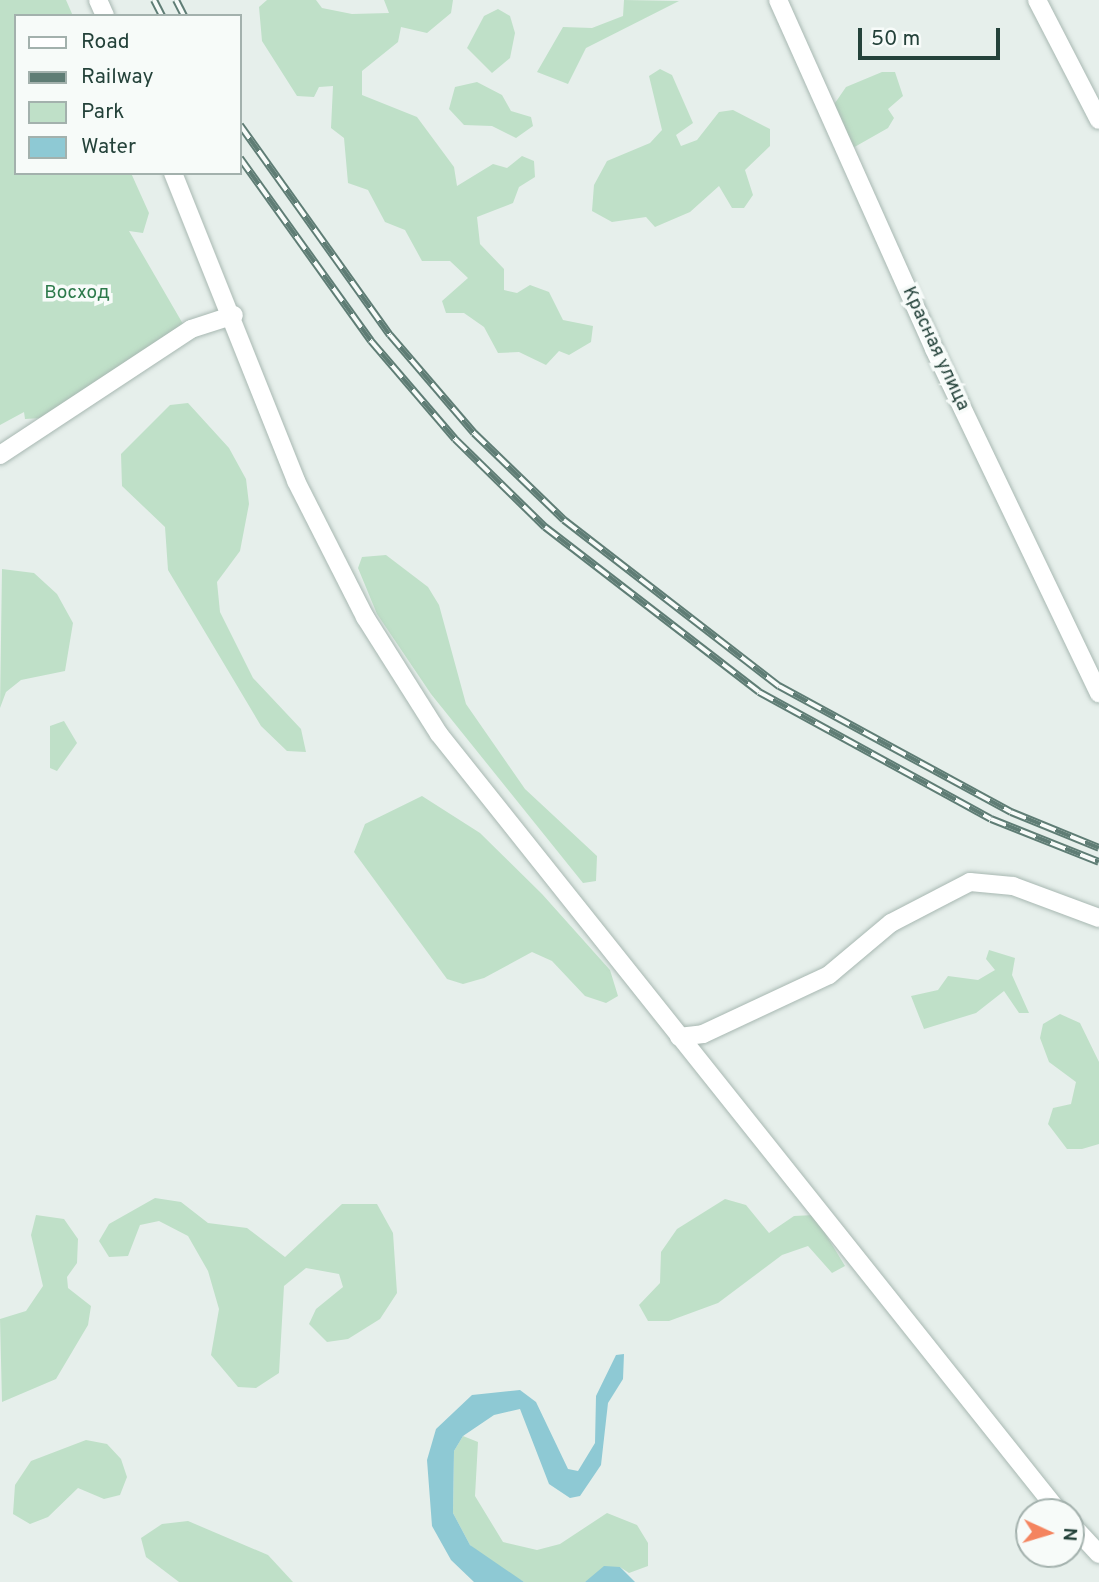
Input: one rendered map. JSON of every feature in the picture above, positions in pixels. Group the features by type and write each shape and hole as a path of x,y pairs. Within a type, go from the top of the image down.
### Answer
{"street":[{"name":"Красная улица","path":"778,0 934,349 1099,694"},
{"path":"1037,0 1099,120"},
{"path":"174,175 234,314 296,481 365,617 439,734 1048,1498"},
{"path":"0,455 191,328 234,314"},
{"path":"679,1037 703,1034 829,975 891,923 970,882 1013,886 1099,918"},
{"path":"1085,1539 1099,1554"}],"green space":[{"name":"Восход","path":"0,0 66,0 72,14 14,14 14,175 132,175 149,213 143,233 129,231 183,324 42,418 25,419 24,412 0,425"},
{"path":"267,0 316,0 322,8 352,14 389,13 384,0 453,0 451,13 427,33 401,27 398,42 362,71 362,95 417,117 454,167 457,186 493,164 507,168 522,156 534,161 535,177 519,187 513,203 477,217 480,244 504,269 504,290 517,293 530,285 549,292 563,320 593,326 591,342 569,355 559,351 546,365 519,352 498,353 484,327 464,313 446,313 442,301 468,278 450,261 422,261 405,230 385,222 368,190 348,183 344,138 331,128 333,86 319,87 314,97 297,96 262,41 259,7"},
{"path":"624,0 679,1 586,48 568,84 537,72 563,27 592,28 623,16"},
{"path":"498,9 510,16 515,33 510,58 492,73 467,48 484,16"},
{"path":"660,69 672,75 693,123 676,135 681,146 697,140 719,112 733,110 770,129 770,146 745,170 753,195 744,208 732,208 719,186 690,212 655,227 646,217 612,222 592,211 594,185 607,161 650,143 662,130 649,76"},
{"path":"882,72 895,72 903,96 888,109 894,118 888,128 851,149 833,106 846,87"},
{"path":"477,82 502,95 511,111 531,117 533,126 516,138 492,126 464,125 449,109 455,87"},
{"path":"188,403 229,448 246,479 249,504 240,551 217,582 220,612 253,678 301,729 306,752 287,751 261,726 168,570 165,527 122,486 121,454 170,405"},
{"path":"386,555 428,587 439,605 466,704 525,789 597,856 596,881 583,883 431,694 377,614 358,568 362,557"},
{"path":"2,569 34,573 57,594 73,623 65,671 21,680 6,692 0,708"},
{"path":"64,721 77,743 57,771 50,768 50,726"},
{"path":"422,796 480,833 542,894 610,970 618,996 606,1003 585,996 552,961 532,952 484,978 463,984 447,979 354,852 365,824"},
{"path":"989,950 1015,958 1012,975 1029,1013 1019,1013 1004,991 976,1013 924,1029 911,996 938,990 948,976 978,980 995,970 986,959"},
{"path":"1060,1014 1080,1023 1099,1062 1099,1144 1082,1149 1067,1149 1048,1124 1053,1108 1071,1104 1076,1082 1049,1062 1040,1038 1043,1024"},
{"path":"155,1198 181,1202 208,1223 247,1228 285,1257 342,1204 377,1204 393,1233 397,1293 380,1319 348,1339 327,1342 309,1324 316,1309 343,1287 339,1274 306,1268 284,1286 279,1373 256,1388 238,1387 211,1355 219,1309 208,1271 188,1236 159,1221 140,1225 128,1256 109,1257 99,1241 109,1224"},
{"path":"725,1199 746,1205 769,1233 794,1216 814,1215 845,1266 832,1273 808,1246 782,1255 718,1303 669,1321 648,1321 639,1305 660,1283 661,1252 677,1229"},
{"path":"36,1215 64,1219 78,1239 77,1263 67,1277 68,1288 91,1306 88,1325 56,1379 2,1402 0,1319 26,1311 43,1286 31,1235"},
{"path":"463,1436 478,1442 475,1496 503,1542 537,1550 560,1544 607,1513 637,1525 648,1543 648,1566 629,1573 620,1567 585,1582 524,1582 493,1565 470,1545 453,1513 454,1451"},
{"path":"86,1440 107,1444 121,1459 127,1477 120,1495 104,1499 78,1488 48,1517 30,1524 13,1514 15,1485 31,1461"},
{"path":"188,1521 268,1555 293,1582 179,1582 146,1557 141,1538 162,1524"}],"water":[{"path":"624,1354 623,1379 608,1403 601,1465 580,1496 570,1498 549,1484 520,1409 494,1415 463,1436 454,1451 453,1513 470,1545 524,1582 474,1582 451,1560 432,1526 427,1460 436,1429 472,1395 520,1390 536,1402 568,1469 578,1471 595,1443 596,1396 616,1355"},
{"path":"604,1566 620,1567 635,1582 585,1582"}],"railway":[{"path":"154,0 161,14"},
{"path":"176,0 183,14"},
{"path":"242,128 390,335 474,433 564,520 779,686 1011,812 1099,848"},
{"path":"242,161 371,341 455,439 545,527 759,692 991,819 1099,862"}]}
